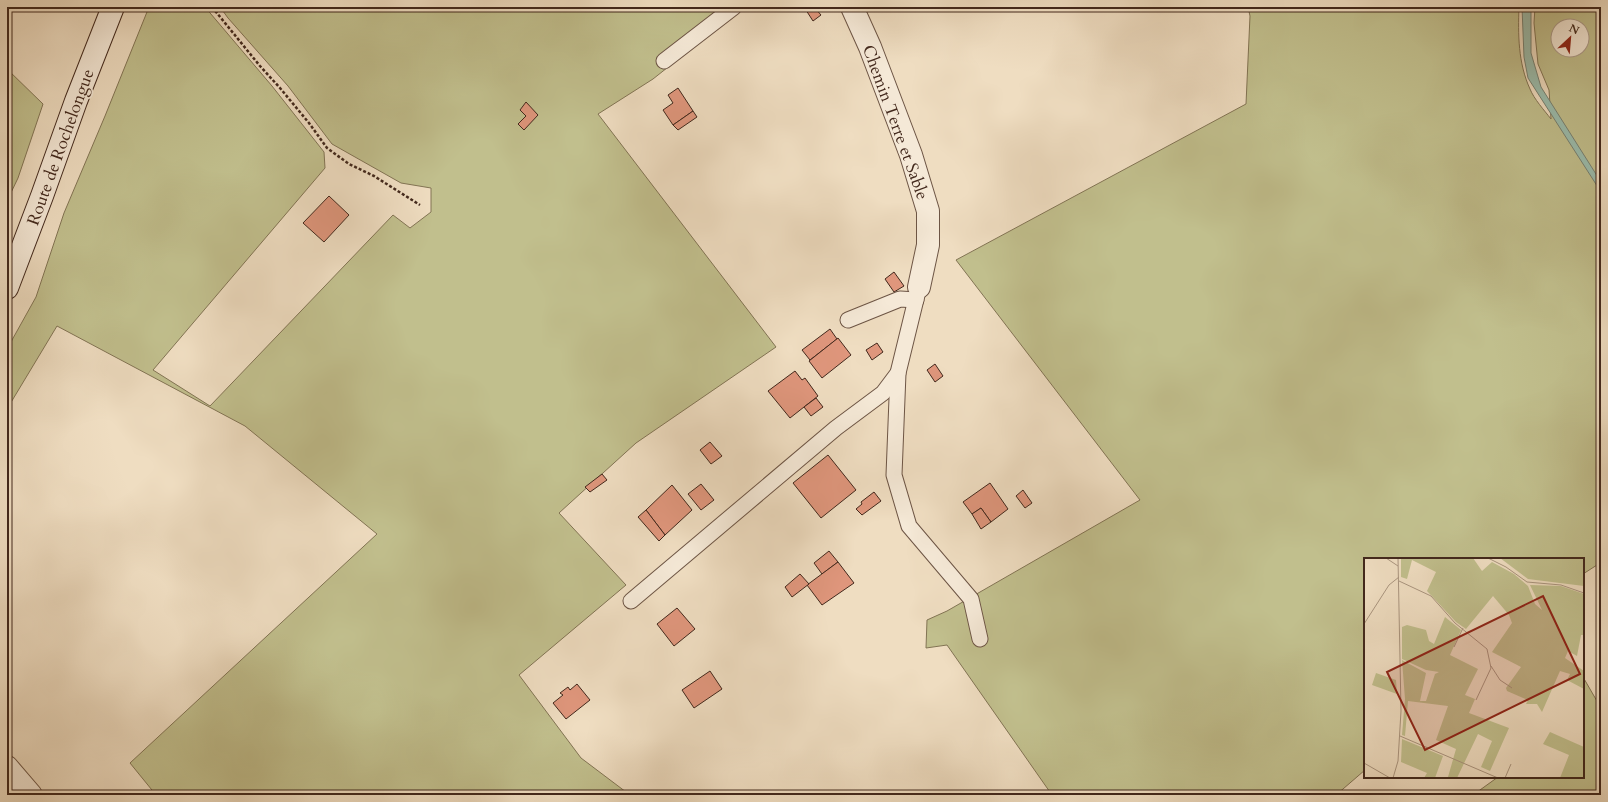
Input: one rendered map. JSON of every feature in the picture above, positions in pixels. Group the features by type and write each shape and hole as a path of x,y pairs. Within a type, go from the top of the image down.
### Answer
{"street":[{"name":"Route de Rochelongue","path":"7,288 76,101 113,7"},
{"name":"Chemin Terre et Sable","path":"852,7 870,47 911,155 928,211 928,245 918,293"},
{"path":"7,767 30,795"}],"lane":[{"path":"664,61 734,7"},
{"path":"848,320 918,293"},
{"path":"918,293 898,373 894,475 909,526 971,598 980,639"},
{"path":"631,602 836,428 883,393 898,373"}],"path":[{"path":"212,7 309,123 327,148 349,164 374,176 420,205"}],"shaded area":[{"path":"149,7 205,7 272,86 324,152 325,168 153,370 210,406 393,215 410,228 431,212 431,188 401,183 332,144 288,86 220,7 744,7 653,79 598,114 776,347 636,443 559,513 626,585 519,675 581,758 630,795 156,795 130,763 377,534 245,426 57,326 7,409 7,349 36,297 64,213"},
{"path":"1248,7 1519,7 1519,38 1523,69 1532,93 1551,119 1549,90 1538,64 1534,23 1535,7 1601,7 1601,570 1597,565 1584,573 1584,558 1364,558 1364,771 1336,795 1052,795 947,645 926,648 927,620 947,611 1140,500 956,260 1246,104 1250,16"},
{"path":"1522,7 1531,7 1531,53 1541,87 1601,182 1601,192 1528,78 1524,57"},
{"path":"7,69 43,104 18,178 7,201"},
{"path":"1584,679 1601,708 1601,795 1473,795 1497,778 1584,778"}],"building":[{"path":"804,7 814,7 821,15 813,21"},
{"path":"678,88 693,111 673,125 663,110 673,103 668,95"},
{"path":"526,102 538,115 524,130 518,124 526,116 520,110"},
{"path":"693,111 697,117 678,130 673,125"},
{"path":"329,196 349,215 324,242 303,223"},
{"path":"894,272 904,286 894,292 885,279"},
{"path":"830,329 837,339 810,360 802,350"},
{"path":"838,338 851,355 822,378 809,361"},
{"path":"877,343 883,352 872,360 866,350"},
{"path":"935,364 943,376 935,382 927,370"},
{"path":"795,371 802,380 805,378 818,396 790,418 768,391"},
{"path":"816,398 823,407 811,416 804,407"},
{"path":"710,442 722,456 711,464 700,450"},
{"path":"828,455 856,490 821,518 793,483"},
{"path":"602,474 607,480 590,492 585,487"},
{"path":"990,483 1008,509 991,522 981,508 972,514 963,502"},
{"path":"701,484 714,500 701,510 688,494"},
{"path":"672,485 692,510 665,535 646,510"},
{"path":"1023,490 1032,503 1025,508 1016,496"},
{"path":"874,492 881,501 862,515 856,509 862,504 861,502"},
{"path":"981,508 991,522 981,529 972,514"},
{"path":"646,510 665,535 659,541 638,517"},
{"path":"829,551 838,562 822,574 814,563"},
{"path":"838,562 854,583 822,605 807,585"},
{"path":"800,574 809,584 792,597 785,587"},
{"path":"677,608 695,629 674,646 657,624"},
{"path":"710,671 722,689 694,708 682,690"},
{"path":"577,684 590,700 566,719 553,703 563,695 560,693 568,687 570,690"}]}
